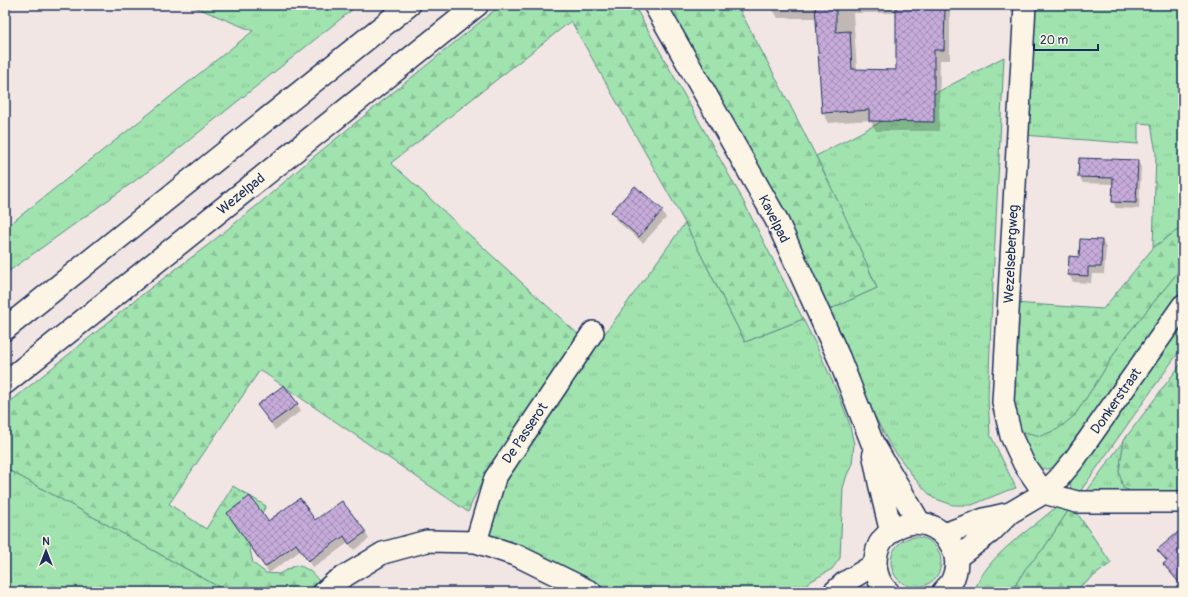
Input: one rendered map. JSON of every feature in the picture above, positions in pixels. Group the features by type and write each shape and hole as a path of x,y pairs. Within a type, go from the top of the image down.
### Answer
{"main road":[{"path":"5,329 409,5"},
{"name":"Wezelpad","path":"5,383 477,5"},
{"name":"Kavelpad","path":"655,5 776,219 839,358 872,442 919,522"},
{"name":"Kavelpad","path":"872,442 891,531"},
{"path":"885,592 878,578 875,564 879,545 891,531 909,523 919,522 932,526 944,534 954,549 956,558 955,571 950,583 943,592"}],"street":[{"name":"Wezelsebergweg","path":"1025,5 1003,402 1011,436 1024,464 1044,493"},
{"name":"Donkerstraat","path":"956,558 991,532 1010,513 1044,493 1060,478 1183,304"},
{"name":"De Passerot","path":"476,542 495,478 593,332"},
{"path":"1044,493 1077,502 1183,502"},
{"name":"Donkerstraat","path":"944,534 984,519 1010,513"},
{"path":"324,592 335,582 383,552 427,541 476,542 518,556 591,592"},
{"path":"834,592 844,583 875,564"}],"green space":[{"path":"190,5 358,5 168,157 5,274 5,228 253,31"},
{"path":"501,5 634,5 739,193 803,319 745,342 685,223 571,21 391,163 580,336 493,464 479,487 468,512 260,370 169,504 206,529 233,486 266,506 252,530 249,545 253,563 266,573 279,574 296,565 305,568 314,575 323,587 317,592 228,592 5,468 5,406 148,290 208,245 260,203 311,159"},
{"path":"665,5 737,5 828,180 877,288 828,310"},
{"path":"1030,5 1183,5 1183,226 1153,248 1156,153 1151,124 1138,123 1138,144 1023,135"},
{"path":"1004,57 988,398 990,434 1016,488 972,505 953,505 933,498 915,479 890,445 871,409 855,368 828,310 877,288 816,156"},
{"path":"685,223 745,342 803,319 840,398 849,422 854,444 852,464 843,488 840,558 832,569 792,592 601,592 487,542 486,507 536,426"},
{"path":"1183,226 1183,266 1122,341 1074,416 1058,429 1041,436 1024,432 1015,425 1012,414 1013,303 1103,309 1153,248"},
{"path":"1183,266 1183,288 1063,459 1057,465 1048,469 1037,466 1015,425 1074,416 1122,341"},
{"path":"1183,321 1183,346 1077,496 1071,493 1070,480"},
{"path":"1183,361 1183,495 1144,496 1123,488 1119,472 1124,440"},
{"path":"1124,440 1119,472 1144,496 1084,495"},
{"path":"5,468 228,592 5,592"},
{"path":"1059,504 1068,511 1044,548 1026,568 1011,592 974,592 980,578 999,554"},
{"path":"1075,510 1111,563 1073,592 1011,592 1026,568 1044,548 1068,511"},
{"path":"921,537 926,538 934,544 940,552 940,572 934,580 926,586 911,587 906,586 898,580 892,572 891,557 892,552 898,544 906,538"}],"building":[{"path":"815,5 836,5 836,32 850,31 852,69 896,70 896,7 945,8 944,50 934,50 934,122 869,121 869,110 822,113"},
{"path":"1079,158 1138,160 1136,203 1112,202 1113,178 1078,177"},
{"path":"635,186 663,210 639,237 611,212"},
{"path":"1080,239 1102,240 1101,267 1088,267 1088,276 1068,275 1069,256 1079,257"},
{"path":"284,385 298,404 271,423 257,405"},
{"path":"250,496 268,521 300,498 315,520 342,501 366,532 349,544 344,536 308,561 296,544 265,567 227,513"},
{"path":"1183,528 1183,587 1163,564 1167,561 1157,550"}]}
